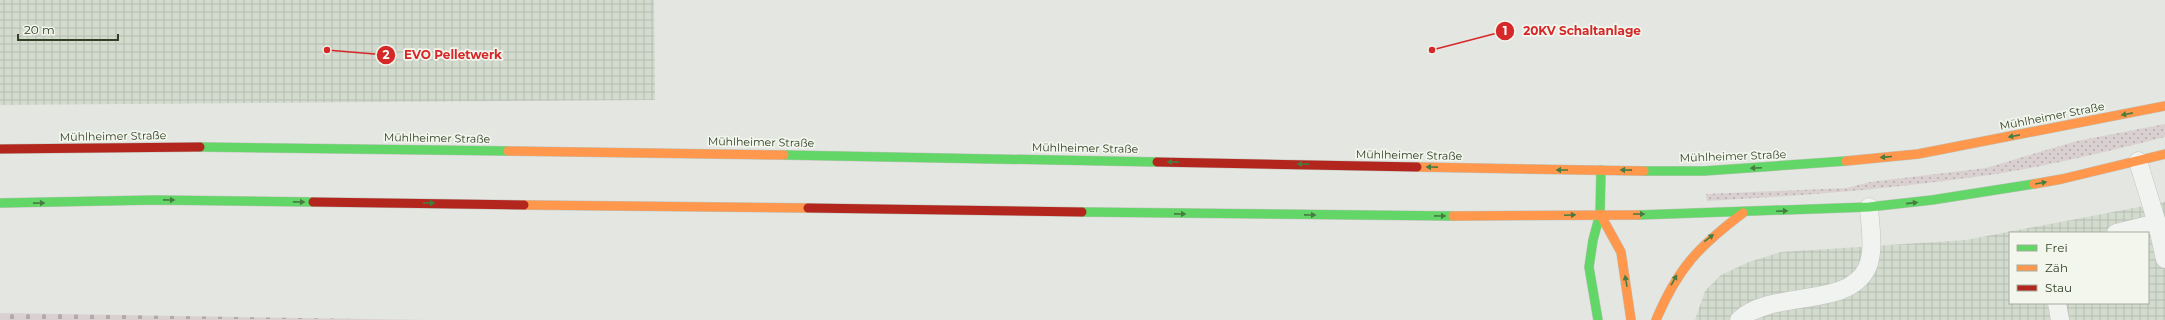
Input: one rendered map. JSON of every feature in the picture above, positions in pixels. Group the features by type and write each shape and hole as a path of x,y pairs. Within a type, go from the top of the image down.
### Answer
{"main road":[{"name":"Mühlheimer Straße","path":"0,149 152,147 646,152 1704,171 1789,166 1918,154 2165,106"},
{"path":"0,203 155,200 1149,214 1508,217 1744,212 1869,207 2008,189 2062,179 2165,154"},
{"path":"1598,320 1589,267 1593,240 1600,214 1602,170"},
{"path":"1656,320 1674,280 1694,252 1706,240 1744,212"},
{"path":"1600,214 1621,252 1628,291 1631,320"}],"lane":[{"path":"2138,161 2158,223 2165,259"},
{"path":"1739,320 1747,312 1776,302 1846,289 1858,282 1868,268 1870,258 1871,247 1869,207"},
{"path":"2120,232 2158,223"},
{"path":"2057,304 2060,320"}],"shaded area":[{"path":"0,0 654,0 655,100 0,105"},
{"path":"2165,202 2165,320 1695,320 1705,291 1721,275 1749,262 1781,252 1966,240"}],"green space":[{"path":"2165,124 2165,137 2060,162 1996,174 1852,191 1707,201 1706,194 1847,188 1870,182 1986,168 2077,141"},
{"path":"0,313 427,320 0,320"}],"traffic: fast":[{"path":"200,147 508,151"},
{"path":"784,155 1157,162"},
{"path":"1644,171 1704,171 1846,161"},
{"path":"1598,320 1589,267 1593,240 1600,214 1601,170"},
{"path":"1638,215 1869,207 1932,200 2034,184"},
{"path":"0,203 155,200 313,202"},
{"path":"1082,212 1453,216"}],"traffic: slow":[{"path":"1846,161 1918,154 2165,106"},
{"path":"508,151 784,155"},
{"path":"2034,184 2062,179 2165,154"},
{"path":"1417,167 1644,171"},
{"path":"524,205 808,208"},
{"path":"1656,320 1664,302 1681,272 1701,248 1743,213"},
{"path":"1600,214 1621,252 1631,320"},
{"path":"1453,216 1638,215"}],"traffic: jam":[{"path":"0,149 200,147"},
{"path":"1157,162 1417,167"},
{"path":"313,202 524,205"},
{"path":"808,208 1082,212"}],"place":[{"name":"EVO Pelletwerk","path":"327,50"},
{"name":"20KV Schaltanlage","path":"1432,50"}]}
